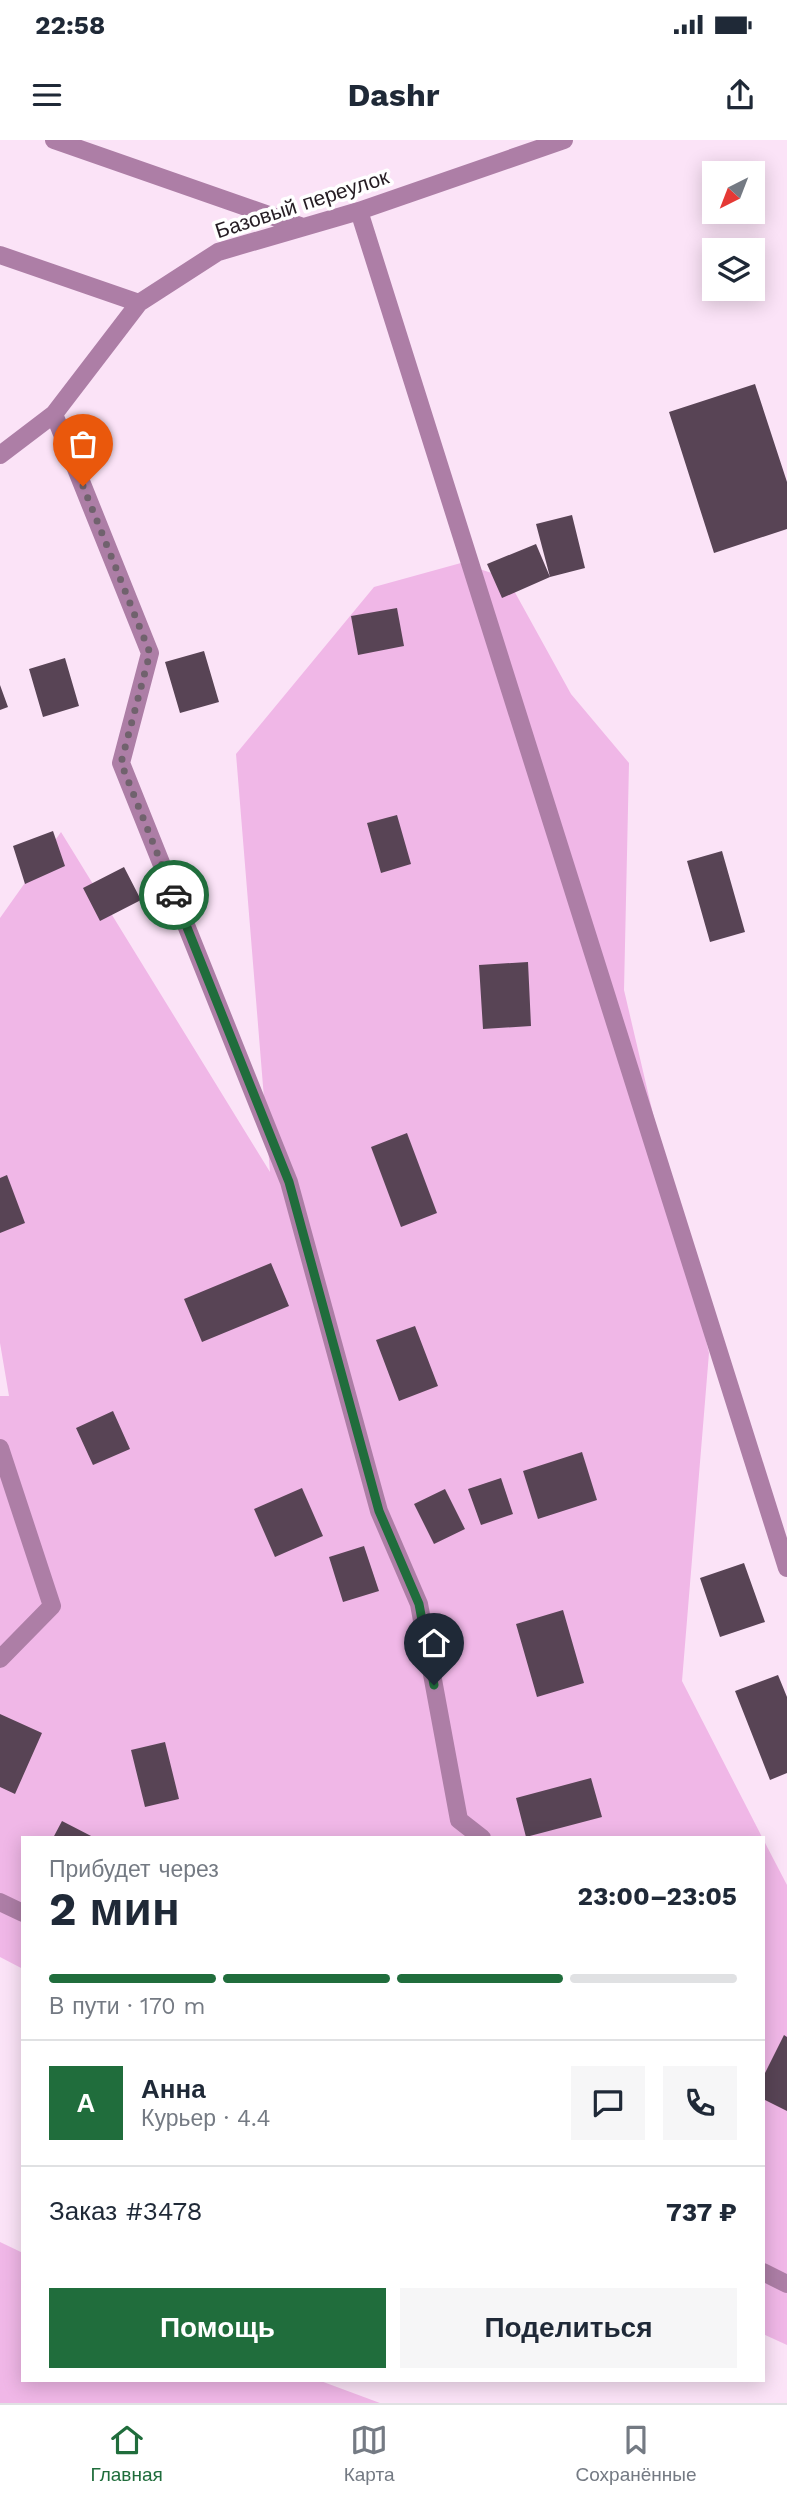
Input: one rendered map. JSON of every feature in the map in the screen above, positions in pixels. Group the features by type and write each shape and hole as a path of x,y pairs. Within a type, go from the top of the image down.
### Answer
{"street":[{"path":"54,140 303,227"},
{"name":"Базовый переулок","path":"0,455 54,414 139,303 218,252 359,211 564,140"},
{"path":"359,211 787,1568"},
{"path":"0,255 139,303"},
{"path":"54,414 150,653 121,763 289,1182 379,1511 419,1604 459,1820 479,1836"},
{"path":"0,1448 52,1605 0,1659"},
{"path":"0,1902 21,1912"},
{"path":"765,2273 787,2284"}],"shaded area":[{"path":"461,563 507,578 571,694 629,763 624,990 709,1353 682,1681 761,1836 21,1836 21,1968 0,1957 0,1396 9,1396 0,1343 0,918 61,832 270,1172 236,754 374,587"},
{"path":"765,1843 787,1885 787,2345 765,2335"},
{"path":"0,2242 21,2252 21,2382 323,2382 380,2403 0,2403"}],"building":[{"path":"755,384 787,482 787,529 714,553 669,412"},
{"path":"572,515 585,568 550,577 536,524"},
{"path":"536,544 550,577 502,598 487,564"},
{"path":"397,608 404,646 358,655 351,616"},
{"path":"204,651 219,702 180,713 165,662"},
{"path":"65,658 79,706 43,717 29,669"},
{"path":"0,685 8,707 0,710"},
{"path":"397,815 411,864 381,873 367,823"},
{"path":"53,831 65,866 25,884 13,846"},
{"path":"722,851 745,932 710,942 687,861"},
{"path":"124,867 141,900 100,921 83,888"},
{"path":"528,962 531,1026 483,1029 479,965"},
{"path":"407,1133 437,1213 401,1227 371,1147"},
{"path":"7,1175 25,1223 0,1233 0,1178"},
{"path":"271,1263 289,1306 202,1342 184,1299"},
{"path":"415,1326 438,1386 399,1401 376,1340"},
{"path":"113,1411 130,1449 93,1465 76,1428"},
{"path":"582,1452 597,1500 538,1519 523,1471"},
{"path":"501,1478 513,1514 481,1525 468,1489"},
{"path":"302,1488 323,1536 275,1557 254,1509"},
{"path":"445,1489 465,1529 434,1544 414,1504"},
{"path":"364,1546 379,1591 343,1602 329,1557"},
{"path":"744,1563 765,1622 720,1637 700,1578"},
{"path":"563,1610 584,1683 537,1697 516,1624"},
{"path":"778,1675 787,1697 787,1773 770,1780 735,1691"},
{"path":"0,1714 42,1733 15,1794 0,1787"},
{"path":"165,1742 179,1799 145,1807 131,1750"},
{"path":"591,1778 602,1817 526,1836 516,1798"},
{"path":"62,1821 91,1836 54,1836"},
{"path":"784,2035 787,2037 787,2111 765,2100 765,2073"}],"way so far":[{"path":"83,486 150,653 121,763 174,895"}],"route":[{"path":"174,895 289,1182 379,1511 419,1604 434,1685"}]}
